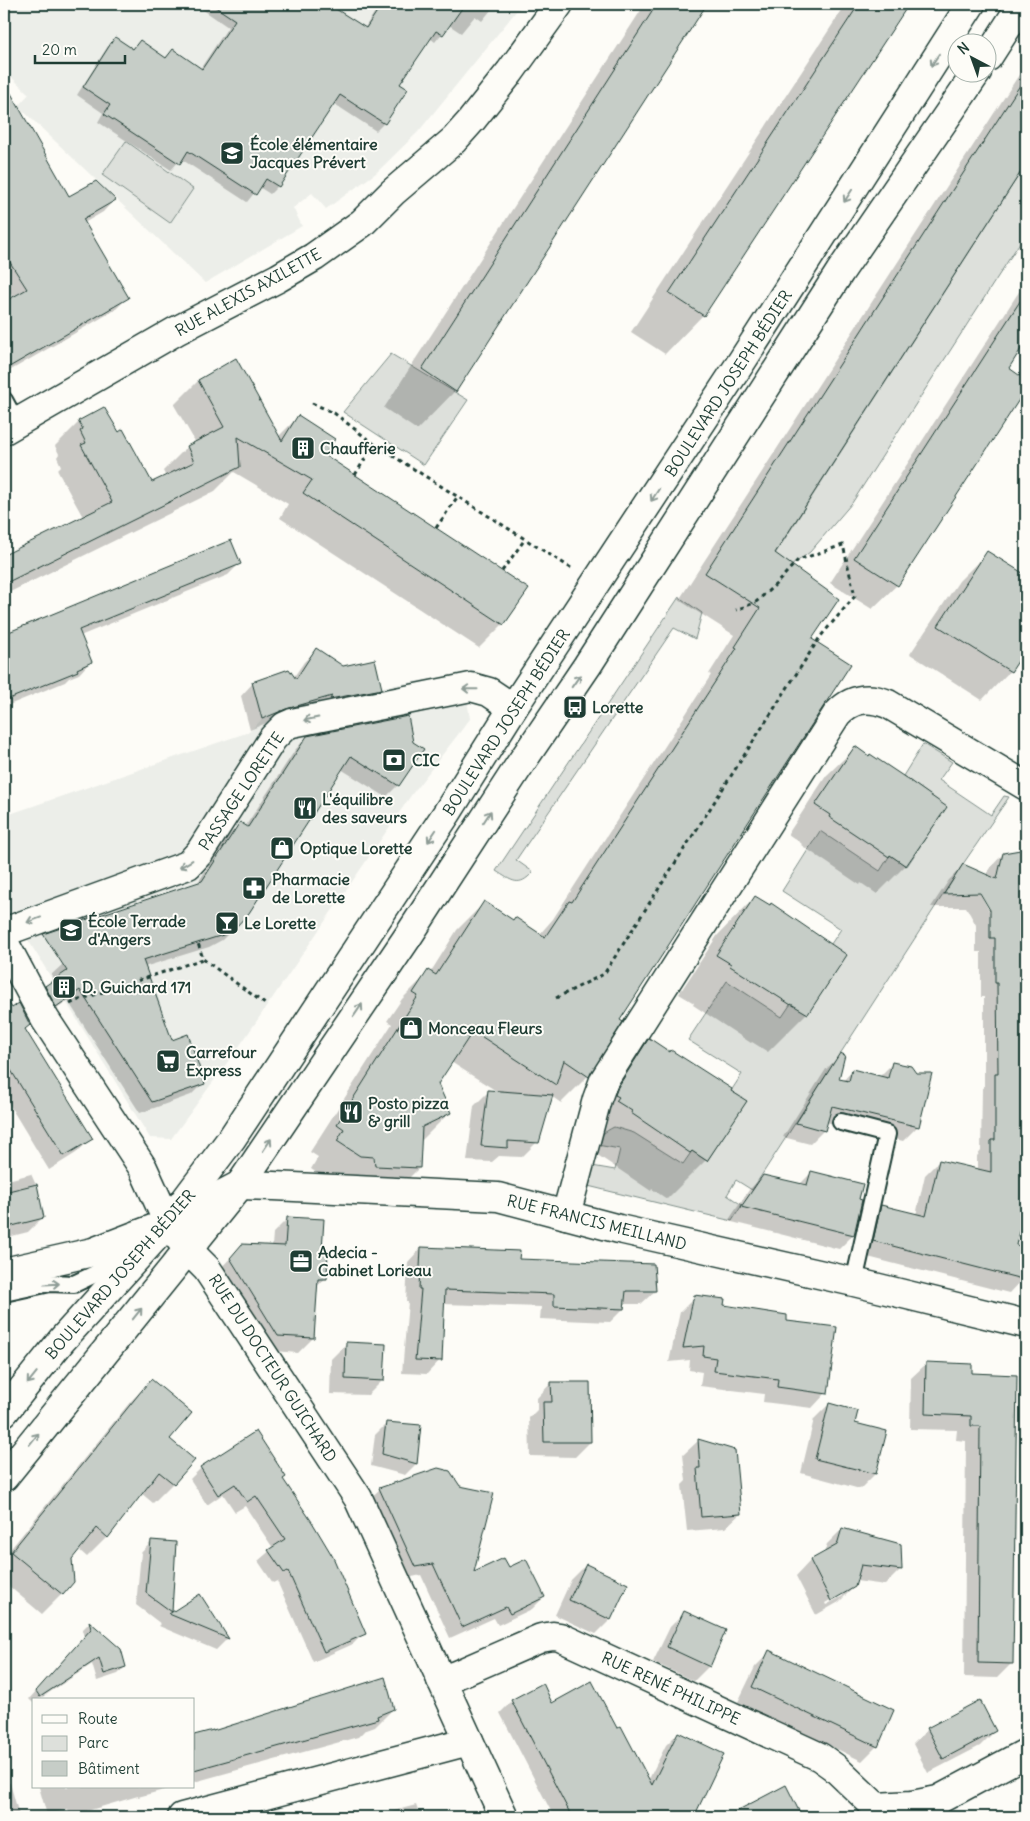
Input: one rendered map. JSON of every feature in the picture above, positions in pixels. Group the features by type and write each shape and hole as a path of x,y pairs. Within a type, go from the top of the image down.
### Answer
{"street":[{"name":"RUE ALEXIS AXILETTE","path":"8,417 278,278 314,257 362,223 393,192 454,140 471,122 559,4"},
{"name":"BOULEVARD JOSEPH BÉDIER","path":"4,1412 62,1340 168,1223 232,1138 742,361 971,4"},
{"path":"998,41 1022,4"},
{"name":"BOULEVARD JOSEPH BÉDIER","path":"4,1477 240,1185 403,944 519,766 587,666 840,272 970,82"},
{"name":"PASSAGE LORETTE","path":"4,932 188,865 200,852 273,738 285,726 471,687 489,692 513,708"},
{"path":"566,1215 597,1099 604,1080 843,707 852,702 868,698 888,704 1026,786"},
{"name":"RUE DU DOCTEUR GUICHARD","path":"4,942 45,1019 142,1168 168,1223 188,1250 207,1268 358,1498 504,1817"},
{"path":"4,1272 92,1252 168,1223 240,1185"},
{"name":"RUE FRANCIS MEILLAND","path":"240,1185 498,1197 619,1229 854,1282 1026,1324"},
{"name":"RUE RENÉ PHILIPPE","path":"441,1680 456,1676 541,1638 553,1636 560,1638 820,1758 834,1768 876,1812"},
{"path":"182,1817 469,1741"},
{"path":"876,1812 938,1800 1026,1754"}],"lane":[{"path":"841,1122 887,1134 854,1282"},
{"path":"4,1293 50,1283 74,1284 95,1274 168,1223"}],"path":[{"path":"312,402 334,413 374,444 571,568"},
{"path":"355,475 374,444"},
{"path":"436,528 458,496"},
{"path":"502,571 525,539"},
{"path":"556,998 604,974 820,637 855,596 844,545 798,560 756,602 736,610"},
{"path":"198,943 203,959 265,1004"},
{"path":"69,1005 76,1001 203,959"},
{"path":"60,990 73,980"}],"shaded area":[{"name":"École élémentaire Jacques Prévert","path":"4,4 522,4 418,132 376,173 326,209 312,193 293,208 302,226 205,283 18,106 29,94 4,70"},
{"path":"463,674 470,719 412,794 243,1041 171,1139 150,1138 4,901 4,816 249,732 262,719 311,702 381,687"}],"green space":[{"path":"126,141 193,189 170,223 102,175"},
{"path":"1026,164 1026,233 852,503 810,552 746,599"},
{"path":"391,354 468,400 424,465 343,412"},
{"path":"679,597 702,613 695,639 674,628 516,860 533,872 524,880 515,881 496,871"},
{"path":"923,744 952,762 939,780 991,815 1004,796 1009,797 963,864 752,1190 736,1180 727,1195 742,1205 732,1221 588,1186 592,1166 615,1170 620,1149 597,1145 603,1134 614,1127 634,1133 683,1164 692,1151 707,1161 746,1101 731,1091 742,1074 688,1040 727,981 782,1017 841,929 782,891 820,831 880,871 890,855 907,866 946,807 903,776"}],"building":[{"path":"211,4 328,4 366,28 382,4 465,4 443,35 436,31 400,84 408,89 385,124 340,95 279,187 266,179 256,195 188,151 180,164 104,114 110,105 83,87 115,37 133,49 140,40 166,58 173,49 202,69 235,20"},
{"path":"657,4 707,4 456,392 422,369"},
{"path":"859,4 909,4 704,316 669,293"},
{"path":"1026,76 1026,164 775,553 839,599 812,639 851,664 620,1020 623,1022 589,1077 564,1060 556,1085 473,1031 438,1084 451,1113 422,1127 420,1168 375,1166 374,1157 360,1156 337,1141 344,1129 337,1124 418,996 413,993 428,970 436,975 484,901 513,920 515,917 545,937 569,901 572,902 737,648 735,647 760,608 705,573"},
{"path":"4,81 69,196 96,181 116,200 83,219 129,298 4,370 4,302 27,289 4,253"},
{"path":"1026,292 1026,341 1009,368 1026,380 1026,389 898,586 854,558"},
{"path":"236,358 282,441 298,415 335,439 325,455 529,589 504,625 303,493 312,480 238,437 240,467 4,584 4,555 112,502 81,445 86,443 80,431 83,429 78,421 104,407 119,432 123,429 152,482 194,462 187,446 224,427 198,380"},
{"path":"231,540 241,564 79,630 92,662 77,669 78,671 4,701 4,634"},
{"path":"987,551 1026,575 1026,649 1011,672 938,626"},
{"path":"316,648 343,666 375,659 382,689 330,699 332,696 286,709 262,719 252,682 289,669 296,679"},
{"path":"408,716 413,742 424,749 399,786 351,756 249,913 235,928 223,935 143,960 172,1040 188,1034 205,1084 152,1102 80,990 56,1007 45,986 67,971 43,934 202,881 240,822 248,827 307,736"},
{"path":"855,746 869,756 870,754 947,807 906,866 890,855 889,857 829,817 830,815 815,805"},
{"path":"1026,849 1026,1199 1016,1245 1026,1247 1026,1280 873,1241 881,1205 926,1216 939,1160 991,1172 991,1140 995,1140 995,1073 998,1073 995,938 990,938 990,910 980,893 944,894 963,864 997,879 1003,853"},
{"path":"755,896 770,905 771,903 847,955 808,1014 730,966 731,964 716,955"},
{"path":"4,995 12,1008 19,1003 30,1025 25,1029 93,1139 64,1156 4,1059"},
{"path":"649,1038 732,1089 731,1091 747,1101 707,1161 692,1151 690,1153 616,1101 619,1097 615,1095 618,1087"},
{"path":"840,1053 845,1055 839,1079 849,1081 852,1069 888,1078 892,1062 911,1066 916,1073 932,1073 919,1127 832,1106 825,1131 796,1123"},
{"path":"488,1090 553,1095 539,1143 508,1141 508,1148 481,1146"},
{"path":"811,1171 863,1184 859,1199 862,1200 854,1235 741,1207 763,1175 807,1185"},
{"path":"37,1184 44,1218 4,1228 4,1192"},
{"path":"287,1217 324,1219 322,1250 328,1250 327,1279 318,1279 314,1338 278,1336 230,1258 242,1244 285,1246"},
{"path":"421,1247 520,1251 519,1259 654,1264 656,1291 626,1291 624,1309 554,1306 554,1294 445,1290 442,1361 415,1360 421,1289 419,1289"},
{"path":"694,1295 725,1299 724,1305 787,1315 787,1321 837,1327 828,1394 777,1387 778,1379 714,1371 716,1358 703,1356 704,1346 683,1348"},
{"path":"346,1342 386,1344 384,1381 345,1379"},
{"path":"926,1362 972,1364 972,1373 1017,1375 1013,1664 978,1663 980,1426 971,1426 971,1416 925,1414"},
{"path":"151,1379 192,1413 170,1439 195,1460 174,1484 159,1472 108,1538 97,1528 72,1559 74,1582 63,1595 11,1552"},
{"path":"551,1382 590,1382 591,1442 544,1442 543,1402 552,1402"},
{"path":"829,1403 858,1411 855,1423 887,1431 876,1474 815,1459"},
{"path":"386,1422 421,1425 417,1464 382,1454"},
{"path":"256,1431 286,1477 283,1479 333,1557 366,1634 324,1652 288,1571 284,1573 268,1550 285,1539 256,1496 247,1502 235,1484 218,1495 200,1467"},
{"path":"698,1439 735,1450 741,1514 701,1517 697,1468 700,1468"},
{"path":"438,1468 450,1471 460,1486 494,1493 474,1572 504,1558 509,1567 526,1559 545,1597 510,1614 506,1607 462,1627 433,1564 415,1567 379,1488"},
{"path":"842,1528 901,1544 902,1570 861,1565 855,1587 831,1601 810,1560 837,1545"},
{"path":"151,1540 176,1542 172,1612 146,1593"},
{"path":"586,1564 628,1584 611,1620 569,1600"},
{"path":"200,1594 229,1639 169,1614"},
{"path":"684,1611 726,1630 710,1667 667,1647"},
{"path":"89,1621 121,1649 126,1667 104,1674 99,1658 40,1697 36,1691 91,1629"},
{"path":"769,1650 894,1710 878,1747 752,1687"},
{"path":"385,1677 394,1709 377,1716 378,1719 195,1770 195,1735 213,1731"},
{"path":"592,1681 617,1728 621,1726 652,1785 678,1732 724,1754 694,1817 572,1817 511,1700 543,1683 552,1703"},
{"path":"980,1700 996,1731 943,1759 927,1728"},
{"path":"786,1785 802,1817 725,1817"}],"place":[{"name":"École élémentaire Jacques Prévert","path":"232,153"},
{"name":"Chaufferie","path":"303,448"},
{"name":"Lorette","path":"575,707"},
{"name":"CIC","path":"394,760"},
{"name":"L'équilibre des saveurs","path":"305,808"},
{"name":"Optique Lorette","path":"282,848"},
{"name":"Pharmacie de Lorette","path":"254,888"},
{"name":"Le Lorette","path":"227,923"},
{"name":"École Terrade d'Angers","path":"71,930"},
{"name":"D. Guichard 171","path":"64,987"},
{"name":"Monceau Fleurs","path":"411,1028"},
{"name":"Carrefour Express","path":"168,1061"},
{"name":"Posto pizza & grill","path":"351,1112"},
{"name":"Adecia - Cabinet Lorieau","path":"301,1261"}]}
